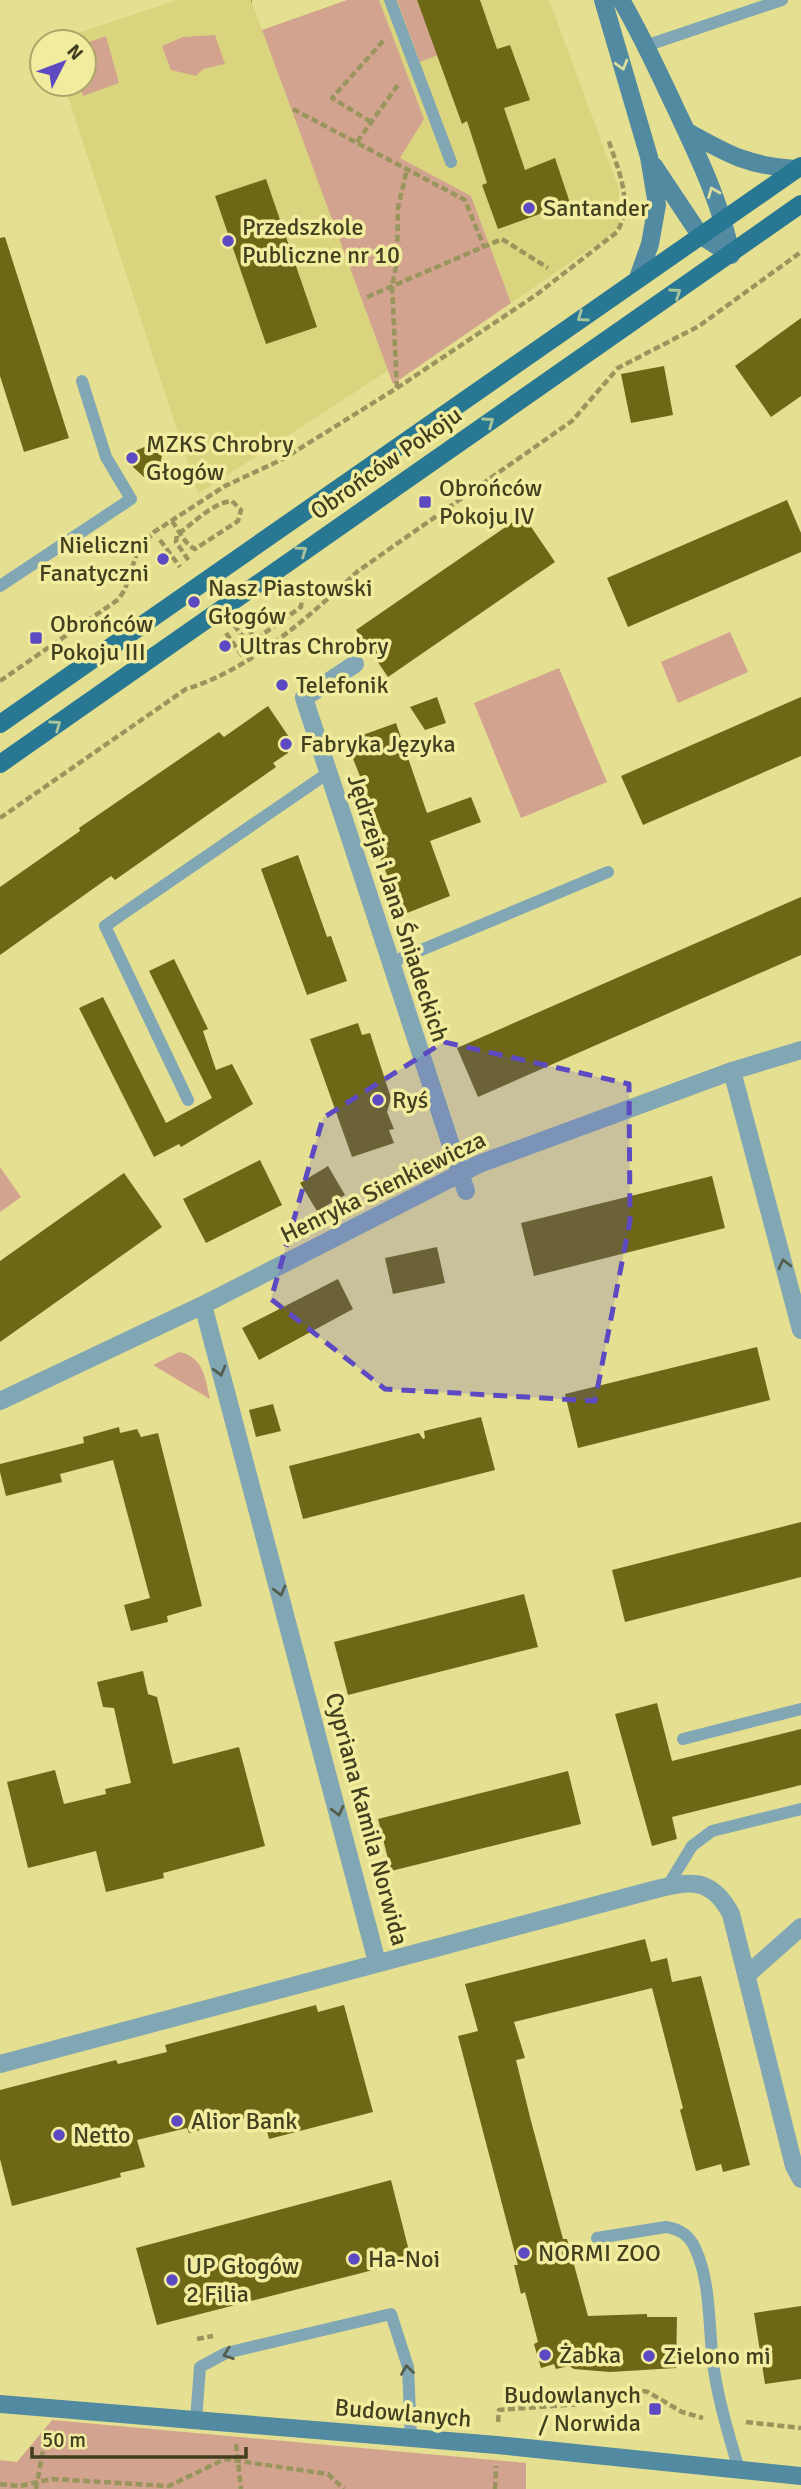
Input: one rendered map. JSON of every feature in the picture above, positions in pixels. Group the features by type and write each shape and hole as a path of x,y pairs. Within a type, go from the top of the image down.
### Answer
{"main road":[{"name":"Obrońców Pokoju","path":"0,724 799,168"},
{"name":"Obrońców Pokoju","path":"0,764 801,204"}],"street":[{"path":"603,0 649,157 657,205 650,244 638,278"},
{"path":"621,0 648,46 688,132 724,218 731,255"},
{"path":"688,132 727,155 760,167 799,168"},
{"path":"649,157 678,205 701,234 731,255"},
{"name":"Jędrzeja i Jana Śniadeckich","path":"355,664 304,698 466,1191"},
{"name":"Henryka Sienkiewicza","path":"0,1401 202,1305 461,1173 732,1071 801,1050"},
{"path":"732,1071 801,1330"},
{"name":"Cypriana Kamila Norwida","path":"202,1305 377,1962 667,1887 696,1883 708,1887 723,1899 731,1913 794,2166 801,2179"},
{"path":"748,1973 801,1927"},
{"path":"0,2064 377,1962"},
{"name":"Budowlanych","path":"0,2404 411,2438 801,2476"}],"lane":[{"path":"390,0 451,162"},
{"path":"648,46 782,0"},
{"path":"0,586 131,499 106,457 82,382"},
{"path":"188,1100 105,926 328,773"},
{"path":"390,963 608,873"},
{"path":"683,1740 801,1709"},
{"path":"667,1887 692,1846 712,1831 801,1809"},
{"path":"597,2238 666,2227 686,2235 699,2259 713,2369 739,2469"},
{"path":"196,2420 200,2367 226,2353 391,2314 408,2367 411,2438"}],"path":[{"path":"371,122 332,98 399,24"},
{"path":"357,142 415,66"},
{"path":"293,109 465,200 484,247"},
{"path":"0,681 119,599 138,550 154,532 225,486 283,459 397,388 536,295 617,232 624,221 625,207 621,180 608,139"},
{"path":"397,388 392,286 397,262 398,208 407,169"},
{"path":"367,297 502,239 548,268"},
{"path":"0,818 187,689 221,678 333,596 358,571 572,421 618,368 699,326 801,252"},
{"path":"172,521 178,530 183,537 192,548 198,549 238,521 242,514 239,506 232,501 223,502 177,535 176,541 189,561"},
{"path":"160,540 180,567"},
{"path":"232,621 247,642 252,642 300,607 300,593 293,588 283,590"},
{"path":"253,612 244,622 263,648"},
{"path":"223,629 244,658"},
{"path":"197,2339 211,2335"},
{"path":"499,2410 594,2403 638,2390 648,2392 682,2413 801,2428"},
{"path":"36,2489 45,2438"},
{"path":"235,2443 241,2489"},
{"path":"495,2489 496,2456"},
{"path":"0,2484 20,2486 52,2479 169,2486 225,2459 328,2474 344,2489"}],"highlighted area":[{"path":"444,1042 629,1084 630,1221 595,1401 385,1389 271,1299 323,1118"}],"shaded area":[{"name":"Przedszkole Publiczne nr 10","path":"178,0 251,0 389,370 198,494 69,98 98,98 98,28 93,28"},
{"path":"347,0 379,0 424,119 400,158 471,196 511,303 393,384 262,30"},
{"path":"379,0 549,0 619,189 619,226 610,235 511,303 471,196 399,158 423,119"},
{"path":"397,0 417,0 438,55 420,62"},
{"path":"215,35 225,64 203,69 196,76 171,70 162,46 183,37"},
{"path":"106,36 119,83 98,91 98,39"},
{"path":"730,632 748,672 678,703 661,662"},
{"path":"559,668 607,782 521,818 474,703"},
{"path":"0,1167 21,1197 0,1212"},
{"path":"179,1352 194,1358 202,1370 210,1399 153,1365"},
{"path":"52,2420 526,2463 526,2489 0,2489 0,2460 17,2462"}],"building":[{"path":"417,0 480,0 497,49 510,45 530,100 504,108 525,170 555,158 570,203 498,229 482,185 487,183 467,121 462,124"},
{"path":"266,179 317,327 266,344 215,196"},
{"path":"5,237 69,438 24,452 0,376 0,238"},
{"path":"801,318 801,396 771,417 735,366"},
{"path":"664,366 673,415 631,423 621,374"},
{"path":"149,445 162,455 159,471 144,477 133,467 133,459 135,451"},
{"path":"787,500 801,533 801,552 628,627 607,578"},
{"path":"523,515 555,562 388,677 356,630"},
{"path":"437,697 446,723 425,730 410,707"},
{"path":"801,697 801,756 643,825 621,776"},
{"path":"268,706 293,743 286,747 288,753 273,763 276,767 115,880 111,876 0,955 0,887 80,831 79,828 219,732 224,737"},
{"path":"396,723 427,813 471,797 481,822 430,841 450,896 402,915 378,851 388,847 346,741"},
{"path":"298,855 327,937 331,936 347,981 307,995 261,869"},
{"path":"801,897 801,955 478,1097 457,1048"},
{"path":"174,959 208,1029 203,1031 216,1070 232,1064 253,1104 181,1147 179,1144 154,1157 79,1008 103,997 166,1123 212,1098 149,971"},
{"path":"358,1023 362,1035 370,1033 391,1098 387,1112 394,1129 389,1130 394,1143 352,1157 310,1039"},
{"path":"260,1160 282,1205 206,1243 183,1199"},
{"path":"328,1166 345,1195 317,1211 300,1183"},
{"path":"124,1173 162,1227 0,1342 0,1261"},
{"path":"712,1176 725,1228 534,1276 521,1223"},
{"path":"437,1247 445,1283 393,1294 385,1258"},
{"path":"338,1279 353,1309 259,1360 242,1328"},
{"path":"757,1347 770,1400 578,1448 565,1394"},
{"path":"273,1404 281,1431 256,1437 249,1410"},
{"path":"481,1417 495,1470 303,1519 289,1466 419,1433 423,1439 424,1431"},
{"path":"119,1427 120,1433 137,1429 141,1437 158,1433 202,1606 167,1616 168,1622 131,1631 124,1605 150,1598 113,1460 60,1474 62,1482 6,1496 0,1472 0,1464 84,1443 83,1437"},
{"path":"801,1522 801,1577 625,1622 612,1570"},
{"path":"524,1594 538,1647 348,1695 334,1642"},
{"path":"143,1671 148,1694 157,1697 173,1764 239,1747 265,1846 163,1873 164,1878 106,1892 96,1851 28,1868 7,1782 55,1770 64,1804 106,1794 105,1789 131,1783 114,1708 103,1707 97,1682"},
{"path":"657,1703 672,1761 801,1729 801,1785 672,1817 677,1839 652,1846 615,1714"},
{"path":"568,1771 581,1824 391,1871 378,1819"},
{"path":"645,1939 651,1962 667,1958 672,1982 701,1976 750,2165 723,2172 721,2164 696,2171 652,1988 514,2022 525,2058 516,2060 531,2121 563,2239 567,2239 588,2316 647,2314 647,2317 677,2317 676,2368 610,2372 574,2369 569,2366 556,2369 554,2364 541,2368 534,2344 538,2342 525,2292 521,2294 514,2265 518,2265 458,2036 478,2031 465,1984"},
{"path":"316,2005 318,2012 344,2005 373,2112 269,2139 263,2114 189,2133 187,2128 137,2140 145,2167 120,2173 121,2177 12,2206 0,2159 0,2090 116,2060 118,2064 167,2052 165,2045"},
{"path":"391,2180 410,2255 380,2263 381,2268 157,2325 136,2248"},
{"path":"801,2306 801,2379 765,2384 754,2313"}],"place":[{"name":"Santander","path":"529,208"},
{"name":"Przedszkole Publiczne nr 10","path":"228,241"},
{"name":"MZKS Chrobry Głogów","path":"132,458"},
{"name":"Obrońców Pokoju IV","path":"425,502"},
{"name":"Nieliczni Fanatyczni","path":"163,559"},
{"name":"Nasz Piastowski Głogów","path":"194,602"},
{"name":"Obrońców Pokoju III","path":"36,638"},
{"name":"Ultras Chrobry","path":"225,646"},
{"name":"Telefonik","path":"282,685"},
{"name":"Fabryka Języka","path":"286,744"},
{"name":"Ryś","path":"378,1100"},
{"name":"Alior Bank","path":"177,2121"},
{"name":"Netto","path":"59,2135"},
{"name":"NORMI ZOO","path":"524,2253"},
{"name":"Ha-Noi","path":"354,2259"},
{"name":"UP Głogów 2 Filia","path":"172,2280"},
{"name":"Żabka","path":"545,2355"},
{"name":"Zielono mi","path":"649,2356"},
{"name":"Budowlanych / Norwida","path":"655,2409"}]}
